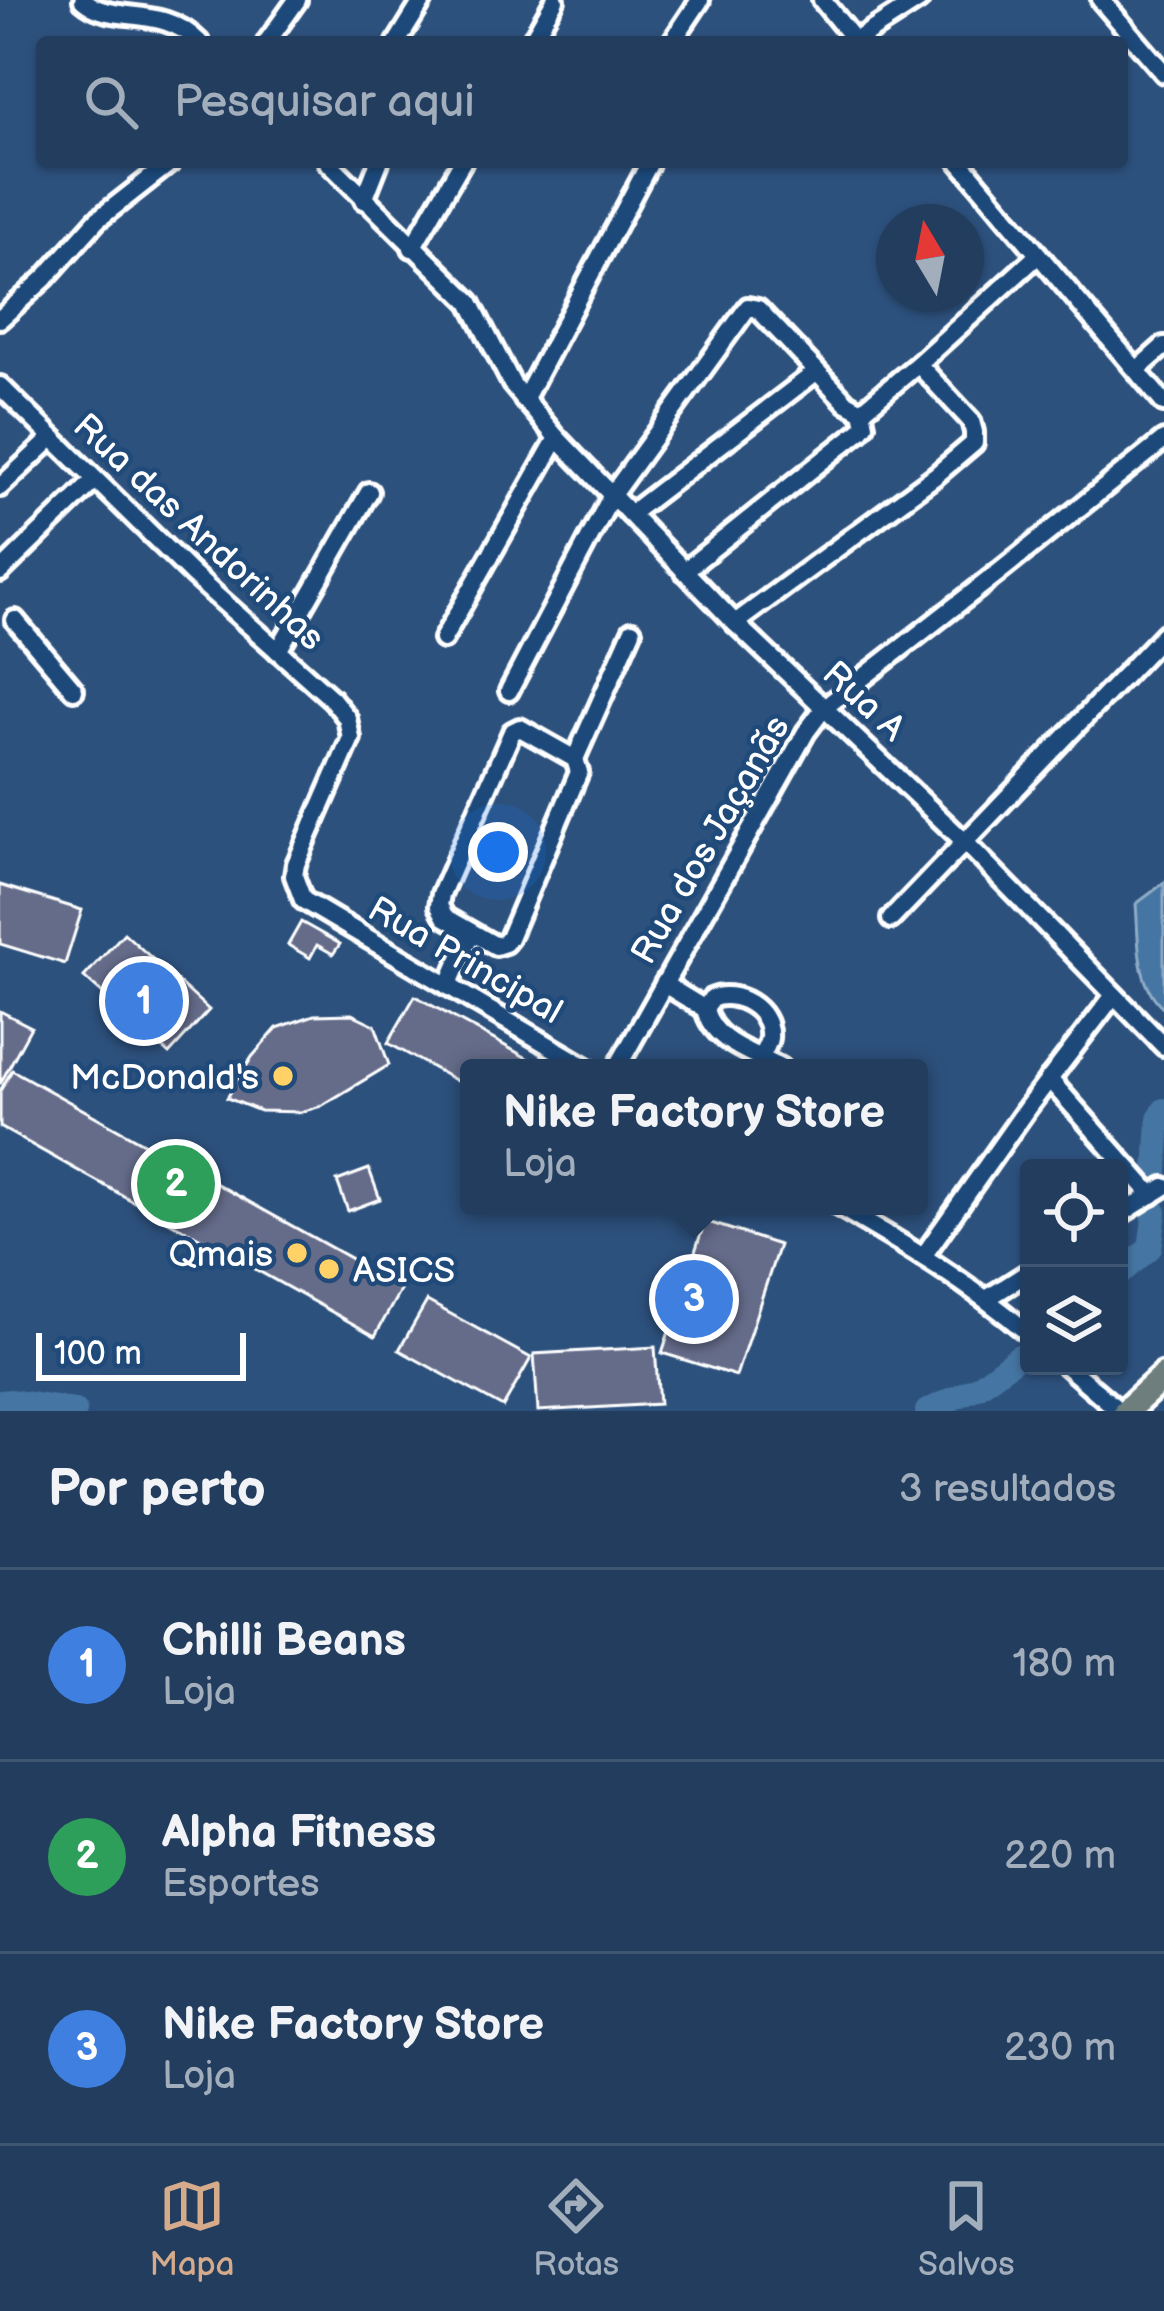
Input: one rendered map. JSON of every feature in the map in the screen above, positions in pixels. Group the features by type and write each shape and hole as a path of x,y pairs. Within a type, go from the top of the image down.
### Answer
{"highway":[{"path":"1123,1411 1164,1376"}],"street":[{"path":"83,0 90,7 136,8 193,36"},
{"path":"271,36 297,0"},
{"path":"401,36 423,0"},
{"path":"534,36 555,0"},
{"path":"676,36 700,0"},
{"path":"822,0 852,36"},
{"path":"864,36 920,0"},
{"path":"1101,0 1164,73"},
{"path":"0,320 110,208 163,168"},
{"name":"Rua A","path":"334,168 470,302 512,384 557,438 684,572 966,843 1164,1046"},
{"path":"364,200 377,168"},
{"path":"412,248 458,168"},
{"path":"524,400 647,168"},
{"path":"964,168 1164,403"},
{"path":"862,411 1037,256"},
{"path":"509,691 612,496 748,307 758,309 847,403 862,411 865,425 684,572"},
{"path":"1137,370 1164,346"},
{"path":"735,622 974,443 970,421 919,364"},
{"path":"630,514 816,372"},
{"name":"Rua das Andorinhas","path":"0,386 340,708 351,726 351,738 296,864 297,888 312,907"},
{"path":"0,488 52,437"},
{"path":"443,639 557,438"},
{"name":"Rua dos Jaçanãs","path":"622,1059 824,707 1164,440"},
{"path":"0,572 95,480"},
{"path":"278,651 369,492"},
{"path":"15,620 74,690"},
{"path":"577,766 526,730 512,732 441,894 440,912 496,946 509,938 632,632"},
{"path":"891,920 1164,634"},
{"name":"Rua Principal","path":"312,907 572,1059"},
{"path":"448,986 471,932"},
{"path":"664,984 705,1010 711,1027 764,1059"},
{"path":"705,1010 711,999 726,994 755,1007 769,1034 760,1057"},
{"path":"924,1255 1114,995"},
{"path":"1049,1079 1158,1191 1128,1209"},
{"path":"854,1215 924,1255 1020,1326"},
{"path":"988,1298 1020,1278"},
{"path":"1078,1375 1123,1411"}],"water":[{"path":"1164,883 1164,1008 1143,974 1136,904"}],"building":[{"path":"0,885 82,910 65,964 0,944"},
{"path":"301,922 340,944 333,954 317,945 310,958 288,945"},
{"path":"124,933 209,1010 169,1054 84,977"},
{"path":"415,996 529,1059 460,1059 460,1083 388,1043"},
{"path":"0,1011 31,1027 0,1084"},
{"path":"352,1014 375,1025 389,1065 321,1106 301,1112 260,1111 227,1098 277,1028 314,1015"},
{"path":"12,1070 402,1287 375,1336 0,1127 0,1091"},
{"path":"369,1169 380,1199 348,1211 337,1181"},
{"path":"705,1221 779,1245 736,1376 662,1353"},
{"path":"427,1301 531,1358 503,1407 399,1350"},
{"path":"655,1347 659,1404 538,1411 534,1354"}],"waterway":[{"path":"1156,1171 1159,1118 1164,1110"},
{"path":"1127,1267 1150,1248 1155,1212"},
{"path":"927,1411 978,1387 1019,1356"},
{"path":"0,1402 75,1411"}],"place":[{"name":"Chilli Beans","path":"144,1001"},
{"name":"McDonald's","path":"283,1076"},
{"name":"Alpha Fitness","path":"176,1184"},
{"name":"Qmais","path":"297,1253"},
{"name":"ASICS","path":"329,1269"},
{"name":"Nike Factory Store","path":"694,1299"}]}
